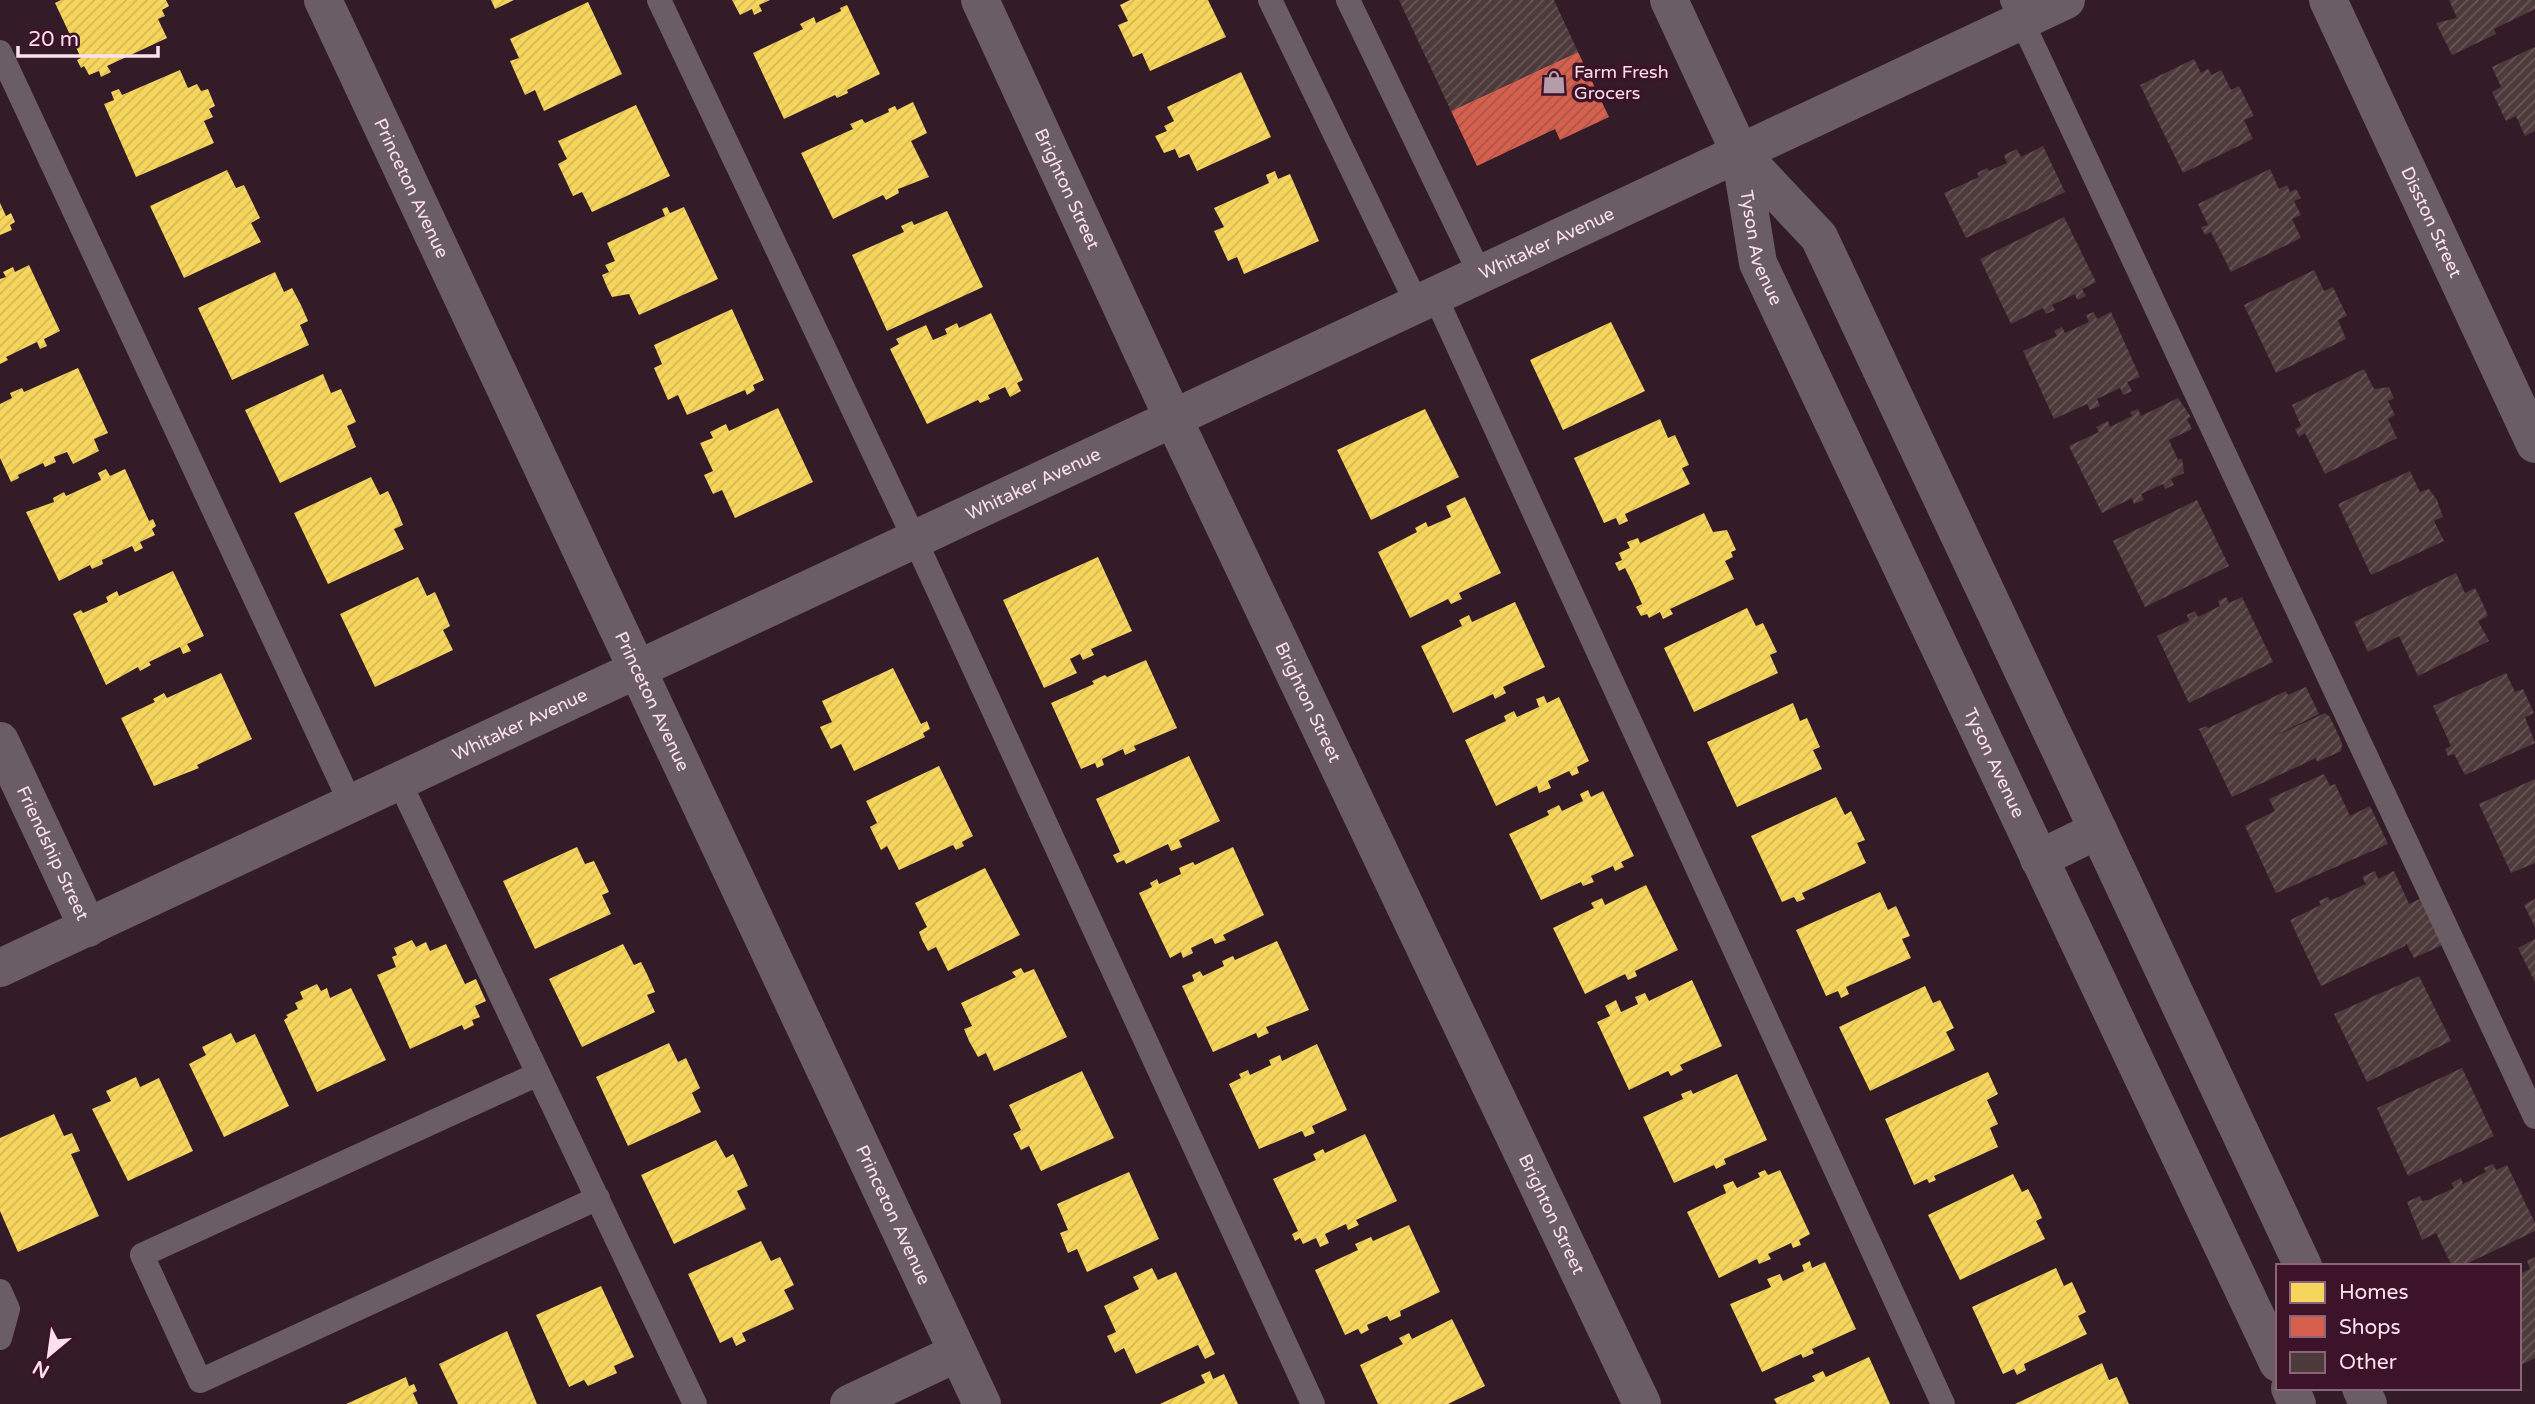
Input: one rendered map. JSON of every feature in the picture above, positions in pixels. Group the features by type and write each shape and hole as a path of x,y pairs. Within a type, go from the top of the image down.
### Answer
{"street":[{"name":"Princeton Avenue","path":"323,0 982,1404"},
{"name":"Brighton Street","path":"980,0 1174,418 1642,1404"},
{"name":"Tyson Avenue","path":"1669,0 1740,153 1758,263 2276,1359"},
{"name":"Whitaker Avenue","path":"0,968 1740,153 2017,10 2066,0"},
{"name":"Disston Street","path":"2328,0 2535,444"},
{"name":"Tyson Avenue","path":"1740,153 1819,237 2302,1264"},
{"name":"Friendship Street","path":"0,741 88,928"},
{"path":"2039,859 2098,830"},
{"path":"849,1404 957,1353"}],"lane":[{"path":"659,0 915,540 1313,1404"},
{"path":"1270,0 1426,300 1943,1404"},
{"path":"1349,0 1480,274"},
{"path":"2017,10 2535,1117"},
{"path":"0,52 351,804"},
{"path":"399,781 695,1404"},
{"path":"538,1074 142,1255 200,1381 597,1198"},
{"path":"0,1291 8,1309 0,1338"}],"building: Homes":[{"path":"61,0 166,0 169,6 162,10 165,16 158,19 167,38 107,66 111,72 101,77 99,71 89,75 77,60 81,58 55,3"},
{"path":"491,0 514,0 495,9"},
{"path":"732,0 770,0 759,5 762,11 754,15 752,9 740,15"},
{"path":"1130,0 1208,0 1226,37 1150,71 1142,53 1133,57 1118,25 1128,21 1120,5"},
{"path":"588,2 622,74 544,111 535,90 525,95 510,61 519,58 510,39"},
{"path":"847,5 880,74 847,90 848,93 837,98 835,95 784,119 753,53 803,29 800,24 814,17 816,23 841,11 840,8"},
{"path":"180,70 188,88 197,84 201,91 208,89 215,106 209,109 213,117 204,121 214,143 136,177 104,104 114,100 111,92 119,89 122,95"},
{"path":"1241,72 1271,137 1197,171 1189,154 1179,158 1175,149 1164,153 1155,136 1167,131 1164,126 1174,121 1167,107"},
{"path":"913,102 927,133 911,141 929,177 898,189 899,193 886,200 883,195 833,219 801,153 853,129 850,124 862,119 865,123 889,112 888,109 895,106 897,110"},
{"path":"636,105 670,176 592,212 582,192 573,196 558,164 567,159 558,141"},
{"path":"227,170 236,188 244,185 260,218 251,223 261,242 184,278 150,206"},
{"path":"1275,171 1278,179 1290,174 1319,241 1244,274 1237,257 1228,261 1214,231 1224,227 1214,208 1269,183 1266,175"},
{"path":"0,203 6,216 11,213 15,222 10,225 12,230 0,235"},
{"path":"667,207 670,213 684,207 718,279 639,315 629,294 612,297 607,287 602,275 609,272 605,265 615,261 607,243 665,216 662,209"},
{"path":"947,211 983,287 887,331 852,255 904,232 901,226 912,221 914,225"},
{"path":"29,265 60,331 44,339 47,346 40,349 37,342 6,357 8,360 0,364 0,279 6,277 3,272 13,267 15,272"},
{"path":"275,272 284,292 292,288 301,305 308,321 300,325 309,345 232,380 198,308"},
{"path":"732,309 764,380 753,385 755,390 747,395 745,390 687,415 678,395 668,400 654,368 662,364 654,345"},
{"path":"991,313 1023,380 1017,383 1021,391 1010,397 1005,387 988,395 990,399 980,403 978,400 927,424 890,349 899,344 896,339 926,325 933,340 947,334 945,329 957,323 959,328"},
{"path":"1611,322 1645,391 1563,430 1530,360"},
{"path":"78,368 108,433 94,439 99,451 73,464 67,452 54,457 56,462 45,467 43,463 18,475 19,478 11,482 0,458 0,404 12,398 10,393 22,388 24,392"},
{"path":"323,374 331,393 341,389 356,422 347,426 356,447 280,483 245,410"},
{"path":"778,408 813,482 735,518 722,490 713,494 704,475 713,471 700,443 713,438 710,432 726,424 729,431"},
{"path":"1425,409 1459,477 1371,520 1337,450"},
{"path":"1660,419 1668,438 1675,435 1689,465 1682,468 1690,484 1625,514 1628,521 1619,525 1616,518 1604,523 1574,458"},
{"path":"106,469 110,476 125,469 149,521 153,519 156,526 152,529 155,535 140,542 143,548 135,552 132,546 102,560 103,564 92,569 90,565 59,581 26,512 54,502 53,498 64,492 66,496 101,480 98,473"},
{"path":"371,477 380,495 388,491 397,510 403,525 394,529 404,549 328,584 294,513"},
{"path":"1465,497 1501,573 1459,593 1462,599 1451,604 1448,599 1410,618 1378,552 1417,532 1415,528 1426,522 1428,527 1451,517 1446,506"},
{"path":"1704,513 1713,532 1727,530 1736,550 1731,552 1733,557 1725,561 1734,579 1670,609 1673,614 1663,619 1660,612 1649,618 1647,614 1641,616 1636,607 1642,604 1634,586 1625,568 1619,571 1615,563 1622,560 1619,553 1630,548 1627,542 1638,538 1640,543"},
{"path":"1098,557 1132,631 1091,649 1094,655 1083,660 1080,654 1070,659 1077,673 1044,688 1003,600"},
{"path":"173,571 204,636 187,644 191,651 183,654 180,647 149,662 151,665 140,671 138,667 106,685 73,614 81,610 83,613 108,602 106,597 117,591 119,596"},
{"path":"418,577 427,596 435,592 450,626 443,630 453,650 375,687 340,614"},
{"path":"1515,602 1545,667 1503,687 1506,693 1495,699 1493,694 1453,713 1421,646 1462,626 1459,620 1469,615 1472,622"},
{"path":"1747,608 1756,626 1763,623 1777,652 1770,655 1778,673 1694,712 1664,648"},
{"path":"1146,660 1177,728 1134,746 1136,750 1125,755 1123,749 1102,759 1104,765 1097,768 1095,763 1081,769 1051,703 1094,684 1092,681 1105,675 1107,677"},
{"path":"893,668 921,724 927,721 930,729 923,733 925,737 854,771 841,744 831,749 820,727 832,722 822,701"},
{"path":"221,673 252,739 197,765 199,768 154,786 121,718 155,702 153,699 164,693 167,698"},
{"path":"1544,696 1547,703 1559,697 1589,761 1577,767 1579,773 1572,776 1569,771 1548,781 1551,788 1539,793 1537,786 1496,806 1465,740 1506,721 1504,716 1514,711 1517,717 1539,707 1536,699"},
{"path":"1793,703 1800,721 1807,718 1820,747 1813,750 1822,769 1737,807 1707,742"},
{"path":"1189,756 1220,821 1179,840 1182,847 1171,851 1168,844 1126,864 1124,860 1117,863 1113,855 1120,852 1096,799"},
{"path":"939,766 973,836 962,842 964,846 956,850 953,845 899,870 887,846 881,850 870,827 877,823 866,801"},
{"path":"1588,790 1591,797 1603,791 1634,856 1621,862 1624,867 1615,871 1613,866 1591,876 1594,882 1583,886 1581,882 1541,900 1509,834 1549,815 1547,811 1559,805 1562,811 1583,801 1580,794"},
{"path":"1836,797 1845,815 1851,811 1865,840 1857,843 1866,863 1802,893 1805,899 1797,902 1794,897 1782,902 1751,836"},
{"path":"577,847 585,864 594,861 609,892 602,895 611,914 535,949 503,881"},
{"path":"1233,847 1264,915 1223,935 1226,940 1215,944 1212,938 1191,948 1193,953 1183,958 1181,952 1170,958 1139,893 1152,887 1150,883 1157,879 1159,884 1181,874 1179,868 1193,862 1195,865"},
{"path":"985,868 1020,935 948,971 936,947 928,951 922,940 919,932 927,927 915,903"},
{"path":"1646,885 1678,950 1635,971 1637,976 1628,980 1625,974 1585,994 1553,928 1594,908 1591,903 1602,898 1605,905"},
{"path":"1880,892 1888,910 1896,906 1910,936 1902,939 1911,958 1846,987 1849,994 1841,998 1838,991 1826,996 1796,930"},
{"path":"412,940 416,947 426,942 430,951 446,944 465,984 476,979 486,1001 475,1006 480,1017 472,1020 474,1025 464,1030 462,1025 410,1049 377,975 396,967 392,957 397,955 394,948"},
{"path":"1277,941 1309,1010 1266,1027 1269,1033 1258,1038 1256,1033 1213,1052 1182,986 1194,981 1192,975 1200,971 1203,976 1224,966 1222,961 1233,956 1235,960"},
{"path":"623,944 634,965 641,962 647,974 655,992 647,995 655,1012 582,1047 549,979"},
{"path":"1021,968 1024,973 1034,969 1067,1037 994,1071 986,1053 978,1057 969,1041 964,1029 972,1026 961,1003 1016,977 1012,972"},
{"path":"1692,980 1722,1046 1680,1065 1683,1070 1671,1076 1668,1071 1629,1090 1597,1022 1610,1016 1605,1006 1616,1000 1621,1012 1638,1004 1635,997 1645,993 1649,1001"},
{"path":"317,984 321,991 327,988 330,998 351,988 386,1060 317,1092 284,1020 288,1017 286,1015 298,1009 295,1003 303,999 300,992"},
{"path":"1925,986 1933,1003 1940,1000 1954,1028 1946,1032 1955,1050 1870,1091 1839,1027"},
{"path":"231,1033 236,1043 255,1034 289,1106 224,1137 189,1064 206,1055 202,1047"},
{"path":"669,1043 678,1062 686,1058 700,1088 692,1093 701,1112 628,1146 596,1077"},
{"path":"1317,1044 1347,1110 1312,1126 1315,1133 1305,1137 1302,1131 1259,1149 1229,1084 1241,1078 1239,1074 1248,1070 1250,1075 1271,1065 1269,1060 1280,1055 1282,1061"},
{"path":"1082,1071 1114,1138 1041,1171 1029,1146 1021,1150 1013,1134 1021,1130 1009,1105"},
{"path":"1988,1072 1998,1094 1987,1100 1998,1124 1990,1128 1998,1147 1934,1176 1936,1180 1929,1183 1927,1179 1914,1185 1885,1119"},
{"path":"1737,1074 1767,1140 1724,1159 1726,1164 1716,1169 1714,1165 1674,1183 1643,1117 1683,1099 1681,1094 1691,1090 1693,1094"},
{"path":"136,1077 140,1087 159,1078 193,1151 128,1181 92,1109 111,1101 106,1091"},
{"path":"54,1114 64,1136 72,1133 80,1151 71,1154 99,1216 18,1252 0,1211 0,1138"},
{"path":"1365,1134 1397,1201 1356,1220 1359,1225 1348,1230 1346,1224 1325,1234 1329,1243 1320,1247 1316,1238 1303,1244 1300,1238 1295,1241 1292,1234 1298,1231 1273,1179 1316,1160 1313,1154 1323,1149 1325,1153"},
{"path":"716,1140 726,1158 733,1154 748,1186 737,1191 746,1209 674,1244 641,1175"},
{"path":"1765,1170 1768,1175 1780,1170 1810,1234 1799,1240 1801,1245 1793,1248 1791,1243 1768,1254 1771,1259 1759,1264 1757,1259 1719,1278 1687,1212 1726,1193 1723,1185 1733,1181 1737,1188 1760,1177 1758,1173"},
{"path":"1129,1172 1159,1239 1087,1272 1077,1249 1068,1253 1060,1233 1068,1230 1057,1204"},
{"path":"2013,1174 2022,1192 2028,1189 2036,1204 2042,1218 2036,1221 2045,1239 1960,1280 1928,1215"},
{"path":"1409,1225 1440,1292 1400,1311 1401,1316 1390,1321 1387,1316 1367,1325 1369,1330 1361,1334 1358,1329 1345,1335 1315,1270 1358,1250 1355,1244 1371,1237 1373,1241"},
{"path":"761,1241 771,1261 780,1257 794,1285 784,1290 794,1309 742,1333 746,1341 736,1346 732,1337 720,1343 688,1274"},
{"path":"1810,1261 1812,1268 1825,1262 1856,1329 1812,1349 1814,1353 1803,1358 1801,1354 1762,1372 1730,1304 1771,1287 1767,1279 1780,1274 1783,1281 1804,1271 1802,1265"},
{"path":"1152,1268 1158,1280 1176,1272 1215,1354 1205,1359 1198,1345 1136,1374 1124,1348 1115,1353 1107,1336 1116,1332 1104,1306 1139,1289 1133,1277"},
{"path":"2056,1268 2064,1286 2072,1282 2086,1312 2078,1316 2087,1334 2024,1364 2026,1370 2017,1375 2014,1369 2003,1374 1972,1307"},
{"path":"601,1286 634,1357 614,1366 617,1373 588,1386 584,1380 569,1387 536,1315"},
{"path":"1452,1319 1485,1386 1448,1404 1378,1404 1360,1365 1403,1344 1399,1338 1409,1333 1412,1339"},
{"path":"507,1331 537,1404 458,1404 439,1364"},
{"path":"1869,1357 1890,1404 1777,1404 1774,1399 1815,1381 1812,1376 1823,1371 1826,1377"},
{"path":"2102,1363 2109,1380 2117,1377 2129,1404 2015,1404"},
{"path":"1210,1371 1213,1379 1224,1374 1238,1404 1160,1404 1205,1383 1201,1375"},
{"path":"406,1377 409,1386 414,1384 417,1391 413,1393 418,1404 346,1404"}],"building: Shops":[{"name":"Farm Fresh Grocers","path":"1578,52 1609,117 1560,140 1555,129 1477,166 1451,111"}],"building: Other":[{"path":"1399,0 1554,0 1578,52 1451,111"},
{"path":"2449,0 2535,0 2535,9 2494,29 2496,34 2452,55 2436,23 2457,18"},
{"path":"2535,47 2535,131 2525,136 2516,116 2506,121 2492,92 2501,87 2492,67"},
{"path":"2194,59 2201,73 2208,69 2212,75 2221,70 2231,90 2239,86 2254,116 2244,120 2253,139 2183,173 2140,85"},
{"path":"2043,146 2065,192 1966,238 1944,193 1979,177 1977,173 1987,168 1989,171 2007,163 2004,155 2017,149 2021,157"},
{"path":"2270,169 2279,189 2287,185 2290,192 2296,189 2301,198 2294,201 2301,215 2292,219 2301,238 2231,272 2211,232 2205,235 2201,227 2208,225 2198,204"},
{"path":"2064,217 2096,282 2082,289 2086,296 2077,300 2075,294 2052,305 2055,310 2046,314 2043,308 2011,324 1980,259"},
{"path":"2314,270 2324,291 2333,287 2347,316 2338,320 2346,339 2276,373 2244,305"},
{"path":"2094,312 2097,319 2111,312 2140,377 2127,382 2132,391 2123,395 2120,388 2097,399 2100,406 2090,410 2087,404 2054,419 2023,351 2057,336 2054,331 2062,327 2065,333 2089,322 2086,315"},
{"path":"2364,369 2374,389 2389,387 2394,398 2388,401 2395,415 2388,419 2397,438 2325,474 2305,433 2299,437 2295,429 2301,426 2292,405"},
{"path":"2178,398 2191,417 2187,419 2192,429 2169,440 2178,460 2182,458 2184,473 2171,479 2174,485 2165,489 2163,484 2141,494 2144,500 2134,504 2132,498 2102,513 2069,446 2099,432 2096,427 2108,421 2110,427 2132,416 2130,412 2138,409 2141,416"},
{"path":"2410,471 2420,492 2429,489 2437,500 2443,517 2434,521 2444,541 2371,575 2338,504"},
{"path":"2197,500 2229,566 2145,607 2113,541"},
{"path":"2456,573 2465,593 2475,588 2483,604 2488,616 2478,621 2489,641 2418,676 2399,636 2368,652 2354,622"},
{"path":"2226,597 2229,603 2242,597 2273,662 2189,703 2157,636 2189,621 2187,615 2195,611 2198,617 2220,606 2218,601"},
{"path":"2506,673 2515,692 2523,689 2534,713 2525,717 2535,743 2465,775 2454,754 2448,756 2445,749 2451,746 2433,706"},
{"path":"2306,687 2319,714 2264,741 2325,713 2330,717 2342,743 2341,751 2317,762 2316,758 2232,797 2199,729 2206,726 2208,728 2286,691 2288,695"},
{"path":"2324,774 2330,786 2335,784 2350,816 2370,806 2388,844 2276,893 2245,826 2275,811 2269,799"},
{"path":"2535,779 2535,863 2511,873 2479,804"},
{"path":"2375,871 2378,879 2394,871 2409,904 2422,898 2445,944 2414,958 2406,943 2405,946 2321,986 2290,920 2321,905 2319,901 2328,897 2330,901 2366,884 2362,877"},
{"path":"2535,899 2535,927 2524,905"},
{"path":"2535,939 2535,982 2518,948"},
{"path":"2419,976 2451,1041 2367,1082 2334,1014"},
{"path":"2462,1068 2494,1136 2408,1176 2377,1108"},
{"path":"2493,1164 2496,1170 2507,1165 2535,1223 2535,1231 2466,1264 2451,1264 2436,1233 2422,1240 2407,1202 2420,1196 2422,1201 2428,1200 2454,1188 2451,1183 2461,1178 2463,1184 2486,1172 2484,1168"},
{"path":"2535,1257 2535,1358 2521,1365 2521,1273 2530,1269 2527,1261"}],"place":[{"name":"Farm Fresh Grocers","path":"1554,82"}]}
